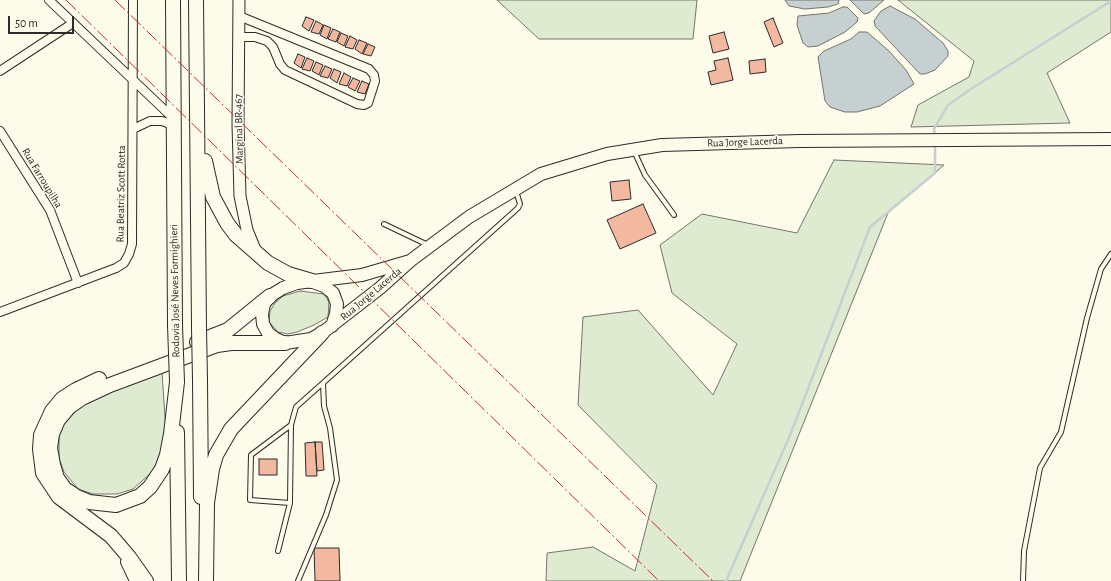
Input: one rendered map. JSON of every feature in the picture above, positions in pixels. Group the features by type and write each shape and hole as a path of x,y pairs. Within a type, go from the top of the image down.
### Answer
{"highway":[{"name":"Rodovia José Neves Formighieri","path":"173,0 174,325 177,382 179,581"},
{"name":"Rodovia José Neves Formighieri","path":"196,0 198,103 198,327 202,581"},
{"path":"198,103 205,164 214,197 227,223 236,235 257,255 288,274 312,281"},
{"path":"146,581 129,557 111,536 59,497 50,485 43,473 41,462 41,435 52,411 62,399 76,390 102,378 228,330 270,296"},
{"path":"206,581 207,503 212,469 216,455 231,429 327,330"},
{"path":"177,382 172,434 167,455 159,474 150,487 140,496 129,502 116,505 89,502 77,497 65,489 57,478 53,465 50,448 52,434 58,420 65,411 82,398 110,385 218,345 231,343 285,343"}],"main road":[{"name":"Marginal BR-467","path":"239,0 238,124 240,196 247,230 257,255"},
{"name":"Rua Jorge Lacerda","path":"327,330 430,246 469,217 541,174 579,161 633,149 662,145 798,141 1111,139"},
{"name":"Rua Jorge Lacerda","path":"312,281 362,275 410,262"},
{"path":"312,281 324,286 333,293 336,309 327,330 311,339 285,343 276,340 268,333 263,324 262,314 264,304 270,296 283,288 297,282 312,281"}],"street":[{"path":"49,0 133,80 173,122"},
{"path":"133,0 133,80"},
{"path":"239,16 369,69 374,75 375,81 368,103 364,105 357,104 285,70 280,64 272,46 267,41 255,37 239,37"},
{"path":"0,71 73,23"},
{"path":"255,37 256,23"},
{"name":"Rua Beatriz Scott Rotta","path":"78,282 116,268 127,259 132,244 133,80"},
{"path":"133,128 150,121 173,122"},
{"name":"Rua Farroupilha","path":"0,131 50,210 78,282"},
{"path":"0,312 78,282"},
{"path":"76,511 117,550 130,568 135,581"}],"lane":[{"path":"633,149 645,175 674,215"},
{"path":"278,551 290,503 291,425 296,407 518,208 520,204 515,189"},
{"path":"384,224 430,246"},
{"path":"1023,581 1024,551 1040,468 1061,432 1087,318 1102,269 1111,254"},
{"path":"298,581 326,515 337,480 330,428 324,406 323,383"},
{"path":"290,503 250,500 251,455 291,425"}],"green space":[{"path":"497,0 697,0 693,39 539,39"},
{"path":"898,0 1111,0 1111,32 1047,73 1070,123 911,127 918,105 969,77 974,61"},
{"path":"834,160 944,165 888,213 740,581 546,581 547,553 593,547 635,571 657,485 578,405 583,317 638,310 713,395 737,344 672,293 660,245 702,214 797,233"},
{"path":"300,291 324,294 329,302 328,317 297,332 288,334 278,332 269,322 270,311 275,303 283,296"},
{"path":"162,372 166,432 158,462 152,472 133,489 117,494 93,494 78,489 64,472 59,458 59,434 65,419 82,402"}],"shaded area":[{"path":"785,0 839,0 838,4 828,7 805,9 789,6"},
{"path":"850,0 884,0 869,13 864,14"},
{"path":"890,6 915,19 943,43 948,51 948,56 935,70 925,74 920,74 875,26 874,21 881,11"},
{"path":"843,7 847,7 858,18 857,22 845,32 818,46 808,47 803,43 797,25 798,16 829,13"},
{"path":"859,32 867,32 889,51 906,70 914,84 880,106 857,112 845,112 830,107 825,101 818,57 824,51 851,39"}],"building":[{"path":"306,17 314,20 309,31 302,26"},
{"path":"773,18 783,43 774,47 764,22"},
{"path":"316,21 323,25 319,34 311,32"},
{"path":"324,25 331,28 327,39 320,35"},
{"path":"333,29 340,32 336,42 328,39"},
{"path":"724,32 729,49 713,53 709,36"},
{"path":"341,33 348,36 344,46 337,42"},
{"path":"350,36 357,40 353,49 345,47"},
{"path":"359,40 367,43 362,54 355,49"},
{"path":"368,44 375,47 371,56 363,54"},
{"path":"298,54 305,57 301,68 294,63"},
{"path":"307,58 314,61 310,71 302,69"},
{"path":"728,58 733,80 711,85 708,72 716,70 714,61"},
{"path":"765,59 766,72 750,74 749,61"},
{"path":"316,62 323,65 319,75 312,71"},
{"path":"325,66 332,69 328,78 320,76"},
{"path":"334,69 341,72 337,83 330,78"},
{"path":"344,73 351,77 347,86 339,84"},
{"path":"353,78 360,81 355,91 348,87"},
{"path":"362,81 369,84 365,94 357,92"},
{"path":"629,180 631,199 612,201 610,182"},
{"path":"643,204 656,233 620,249 607,220"},
{"path":"315,442 317,476 306,476 305,443"},
{"path":"315,442 322,442 324,470 317,471"},
{"path":"259,459 277,459 277,475 259,475"},
{"path":"314,548 339,548 340,581 315,581"}],"waterway":[{"path":"935,137 934,129 948,105 1111,1"},
{"path":"726,581 791,433 870,227 935,173 935,144"}],"power":[{"path":"66,0 659,581"},
{"path":"115,0 713,581"}]}
